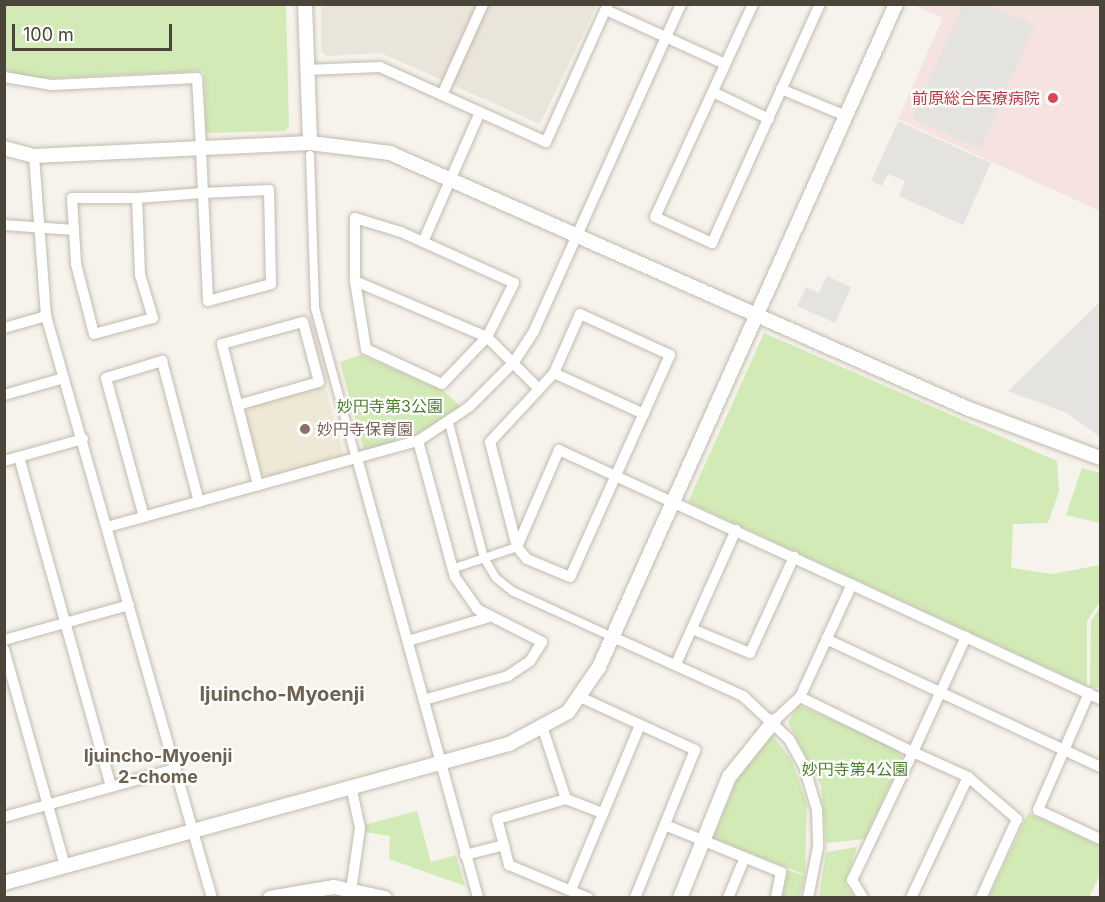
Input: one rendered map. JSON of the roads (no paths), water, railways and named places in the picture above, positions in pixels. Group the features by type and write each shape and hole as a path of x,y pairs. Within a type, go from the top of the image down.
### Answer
{"street":[{"path":"305,4 315,308 478,897"},
{"path":"442,95 483,4"},
{"path":"107,527 418,441 449,423 514,362 578,234 681,4"},
{"path":"753,4 725,64 715,93 655,217 712,243 820,4"},
{"path":"4,883 440,761 509,744 543,729 580,697 674,501 896,4"},
{"path":"306,70 380,67 546,142 607,7 725,64"},
{"path":"4,77 52,85 197,78 201,148 203,193 208,301 271,284 269,190 203,193 137,198 72,198 76,264 94,334 153,318 140,275 137,198"},
{"path":"781,89 846,116"},
{"path":"715,93 769,119"},
{"path":"423,242 480,112"},
{"path":"4,148 34,156 201,148 310,149 390,153 578,234 969,409 1101,458"},
{"path":"34,156 36,229 46,316 212,897"},
{"path":"355,218 423,242 514,284 487,337 442,384 366,350 355,281 355,218"},
{"path":"4,225 74,230"},
{"path":"355,281 487,337 538,388"},
{"path":"580,314 670,355 570,577 527,559 517,547 490,441 538,388 554,373 580,314"},
{"path":"4,328 46,316"},
{"path":"238,405 319,382 303,322 222,344 258,485"},
{"path":"144,517 106,378 162,361 200,502"},
{"path":"554,373 644,414"},
{"path":"4,394 64,378"},
{"path":"449,423 484,558 512,591 743,696 774,721 797,752 814,795 818,847 808,897"},
{"path":"4,461 83,439"},
{"path":"418,441 452,569 477,609 542,642 530,661 508,676 424,700"},
{"path":"452,569 517,547 560,450 1101,699"},
{"path":"19,457 111,786"},
{"path":"676,664 736,530"},
{"path":"692,629 750,653 794,557"},
{"path":"680,897 736,765 774,721 800,697 852,584"},
{"path":"4,640 129,605"},
{"path":"408,641 489,617"},
{"path":"863,897 852,880 966,637"},
{"path":"826,639 1101,767"},
{"path":"4,649 64,866"},
{"path":"1089,693 1038,810 1101,840"},
{"path":"580,697 695,750 635,897"},
{"path":"800,697 968,777 1017,819 981,897"},
{"path":"571,890 639,724"},
{"path":"543,729 553,746 566,799"},
{"path":"4,817 175,769"},
{"path":"911,897 968,777"},
{"path":"351,786 360,828 351,892"},
{"path":"588,897 509,865 497,819 566,799 603,813"},
{"path":"665,825 781,872 776,897"},
{"path":"465,855 504,845"},
{"path":"728,897 745,857"},
{"path":"270,897 351,892 385,897"}],"place":[{"name":"前原総合医療病院","path":"1053,98"},
{"name":"妙円寺保育園","path":"305,429"}],"district":[{"name":"Ijuincho-Myoenji","path":"282,694"},
{"name":"Ijuincho-Myoenji 2-chome","path":"158,768"}],"park label":[{"name":"妙円寺第3公園","path":"390,406"},
{"name":"妙円寺第4公園","path":"855,769"}]}
